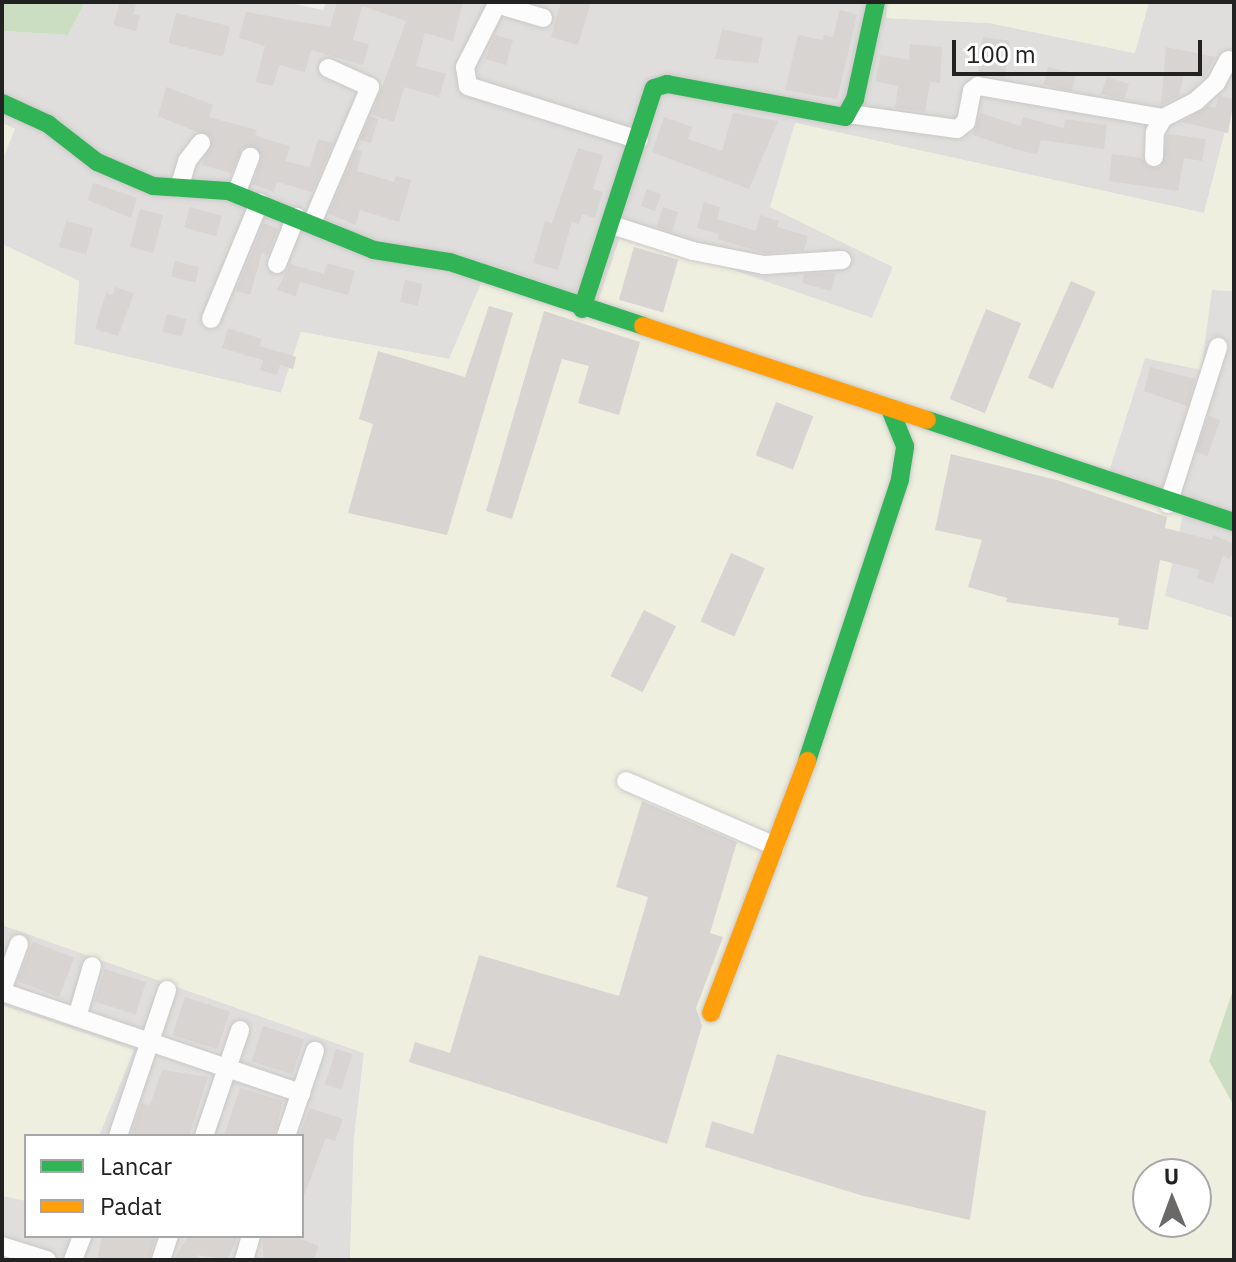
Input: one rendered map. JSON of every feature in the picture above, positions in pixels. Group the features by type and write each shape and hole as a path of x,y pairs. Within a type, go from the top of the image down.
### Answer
{"street":[{"path":"849,114 876,2"},
{"path":"543,18 497,3 465,67 468,86 639,140"},
{"path":"1154,157 1155,132 1163,118 1196,101 1216,83 1228,60"},
{"path":"277,264 304,220 370,87 328,68"},
{"path":"582,309 639,140 650,93 659,84 836,118 849,114 957,129 966,122 972,91 978,86 1163,118"},
{"path":"2,103 48,124 97,162 153,186 207,187 236,194 374,250 450,262 1168,504 1234,522"},
{"path":"179,188 187,161 201,143"},
{"path":"236,194 250,157"},
{"path":"211,319 259,203"},
{"path":"612,225 693,251 764,265 842,260"},
{"path":"1168,504 1218,347"},
{"path":"711,1013 829,700 905,462 905,446 891,411"},
{"path":"626,781 775,846"},
{"path":"19,944 2,991 301,1093"},
{"path":"77,1017 92,966"},
{"path":"119,1134 167,990"},
{"path":"205,1134 240,1030"},
{"path":"287,1134 315,1051"},
{"path":"73,1260 81,1238"},
{"path":"161,1260 168,1238"},
{"path":"244,1260 250,1238"},
{"path":"2,1246 47,1260"}],"shaded area":[{"path":"85,2 285,2 323,10 326,2 888,2 886,18 990,23 1134,53 1149,2 1234,2 1234,97 1204,213 796,123 771,207 893,267 872,318 622,232 598,302 449,359 301,332 281,393 74,344 79,281 2,244 2,160 15,129 2,123 2,31 68,35"},
{"path":"1212,290 1234,291 1234,618 1165,596 1108,475 1145,357"},
{"path":"2,925 364,1053 354,1139 350,1260 2,1260"}],"green space":[{"path":"2,2 85,2 68,35 2,31"},
{"path":"888,2 1149,2 1135,53 990,23 886,18"},
{"path":"1234,97 1234,291 1212,290 1201,370 1145,358 1108,474 1187,497 1165,596 1234,618 1234,987 1209,1061 1234,1106 1234,1260 350,1260 354,1139 364,1053 2,925 2,244 79,281 74,344 281,393 301,332 449,359 489,264 598,302 622,232 872,318 893,267 770,207 795,123 1204,213"},
{"path":"2,123 15,129 2,160"},
{"path":"1234,987 1234,1106 1209,1061"},
{"path":"2,1005 134,1050 100,1134 24,1134 24,1201 2,1196"}],"building":[{"path":"120,2 137,2 133,14 140,16 136,31 113,25"},
{"path":"337,2 463,2 453,41 425,33 416,66 446,74 439,97 404,87 394,122 372,115 406,21 362,6 353,40 369,44 363,65 311,50 305,72 279,65 273,86 256,82 265,46 239,38 246,12 330,27"},
{"path":"561,2 591,2 578,45 551,37"},
{"path":"840,10 857,15 837,99 785,90 798,35 823,40 824,35 833,37"},
{"path":"176,13 230,27 223,57 169,43"},
{"path":"722,29 763,38 758,63 715,59"},
{"path":"495,35 513,40 506,65 485,59"},
{"path":"983,37 1010,41 1005,77 978,74"},
{"path":"910,44 942,47 940,83 930,82 925,112 895,108 898,86 875,81 881,55 909,60"},
{"path":"1166,47 1215,57 1204,78 1184,74 1179,96 1161,105"},
{"path":"1048,67 1076,74 1072,91 1044,84"},
{"path":"1107,77 1129,84 1124,99 1101,94"},
{"path":"166,87 213,105 209,117 257,130 255,136 290,146 285,161 310,167 318,139 333,143 312,192 277,182 274,192 253,184 262,156 253,146 242,148 231,173 202,165 212,138 158,116"},
{"path":"1219,96 1234,99 1228,133 1181,122 1208,106 1215,108"},
{"path":"733,113 778,121 749,189 652,152 664,117 692,127 688,139 722,151"},
{"path":"980,113 1021,126 1023,117 1064,128 1065,119 1107,125 1104,149 1041,140 1037,154 1018,150 973,135"},
{"path":"370,116 378,119 371,143 360,140"},
{"path":"1168,134 1206,139 1202,161 1184,158 1178,191 1109,181 1112,154 1142,158 1148,167 1160,167"},
{"path":"578,148 603,155 593,189 603,192 595,218 582,214 579,224 572,222 558,270 533,263 545,221 552,223"},
{"path":"356,150 362,151 357,171 394,182 396,176 411,180 399,222 360,210 356,225 329,214"},
{"path":"93,183 137,198 131,218 88,200"},
{"path":"647,189 661,194 655,211 641,206"},
{"path":"704,202 720,207 717,219 756,231 760,215 779,221 777,227 808,236 804,250 765,253 717,239 719,234 697,228"},
{"path":"190,207 222,216 216,236 184,227"},
{"path":"663,207 678,212 672,232 657,227"},
{"path":"140,209 163,215 153,253 130,247"},
{"path":"66,221 93,228 86,254 59,247"},
{"path":"264,223 278,229 268,254 262,253 250,295 236,291"},
{"path":"634,247 678,260 663,313 619,300"},
{"path":"175,261 199,267 195,283 171,277"},
{"path":"327,263 355,271 348,295 300,282 296,296 277,290 290,264 324,274"},
{"path":"836,273 831,291 802,283 804,274"},
{"path":"405,280 423,284 418,305 400,301"},
{"path":"1071,281 1096,292 1053,389 1028,378"},
{"path":"115,287 134,293 118,336 95,329 106,293 113,295"},
{"path":"489,306 513,313 447,535 348,513 373,424 359,419 378,351 465,377"},
{"path":"986,309 1021,323 985,413 950,399"},
{"path":"544,311 640,342 619,415 578,403 589,366 562,359 512,519 486,511"},
{"path":"167,314 186,319 182,337 162,331"},
{"path":"228,328 262,339 259,346 296,357 293,369 280,365 277,375 260,370 263,360 222,348"},
{"path":"1150,367 1195,379 1187,406 1144,391"},
{"path":"776,402 813,416 793,470 756,455"},
{"path":"1209,416 1220,420 1207,456 1196,452"},
{"path":"951,454 1057,480 1167,517 1165,528 1212,540 1213,535 1234,544 1234,549 1230,559 1223,556 1213,584 1197,578 1200,570 1160,560 1148,630 1118,625 1119,618 1006,602 1007,598 968,587 982,540 935,530"},
{"path":"731,553 765,568 734,637 700,622"},
{"path":"644,610 676,626 642,692 610,676"},
{"path":"642,801 737,842 710,933 723,937 696,1008 702,1026 667,1144 409,1062 415,1042 450,1053 479,955 619,996 648,897 616,887"},
{"path":"33,942 74,958 59,997 18,981"},
{"path":"105,969 146,982 135,1015 94,1001"},
{"path":"185,997 230,1012 217,1050 173,1035"},
{"path":"263,1026 304,1039 292,1074 252,1061"},
{"path":"336,1049 352,1054 341,1089 325,1084"},
{"path":"777,1054 986,1111 970,1220 860,1195 705,1147 712,1121 753,1134"},
{"path":"162,1070 208,1077 190,1134 132,1134 142,1103 150,1105"},
{"path":"240,1088 283,1101 275,1134 225,1134"},
{"path":"310,1108 343,1119 335,1141 326,1138 304,1195 304,1134 300,1134"},
{"path":"102,1238 155,1238 149,1260 97,1260"},
{"path":"187,1238 237,1238 227,1260 198,1255 198,1260 174,1260"},
{"path":"263,1238 298,1238 319,1246 313,1260 263,1260"}],"traffic: fast":[{"path":"582,309 654,88 667,84 845,117 855,99 876,2"},
{"path":"2,103 48,124 97,162 153,186 228,191 374,250 450,262 643,326"},
{"path":"807,761 900,479 905,446 891,411"},
{"path":"927,420 1234,522"}],"traffic: slow":[{"path":"643,326 927,420"},
{"path":"711,1013 807,761"}]}
